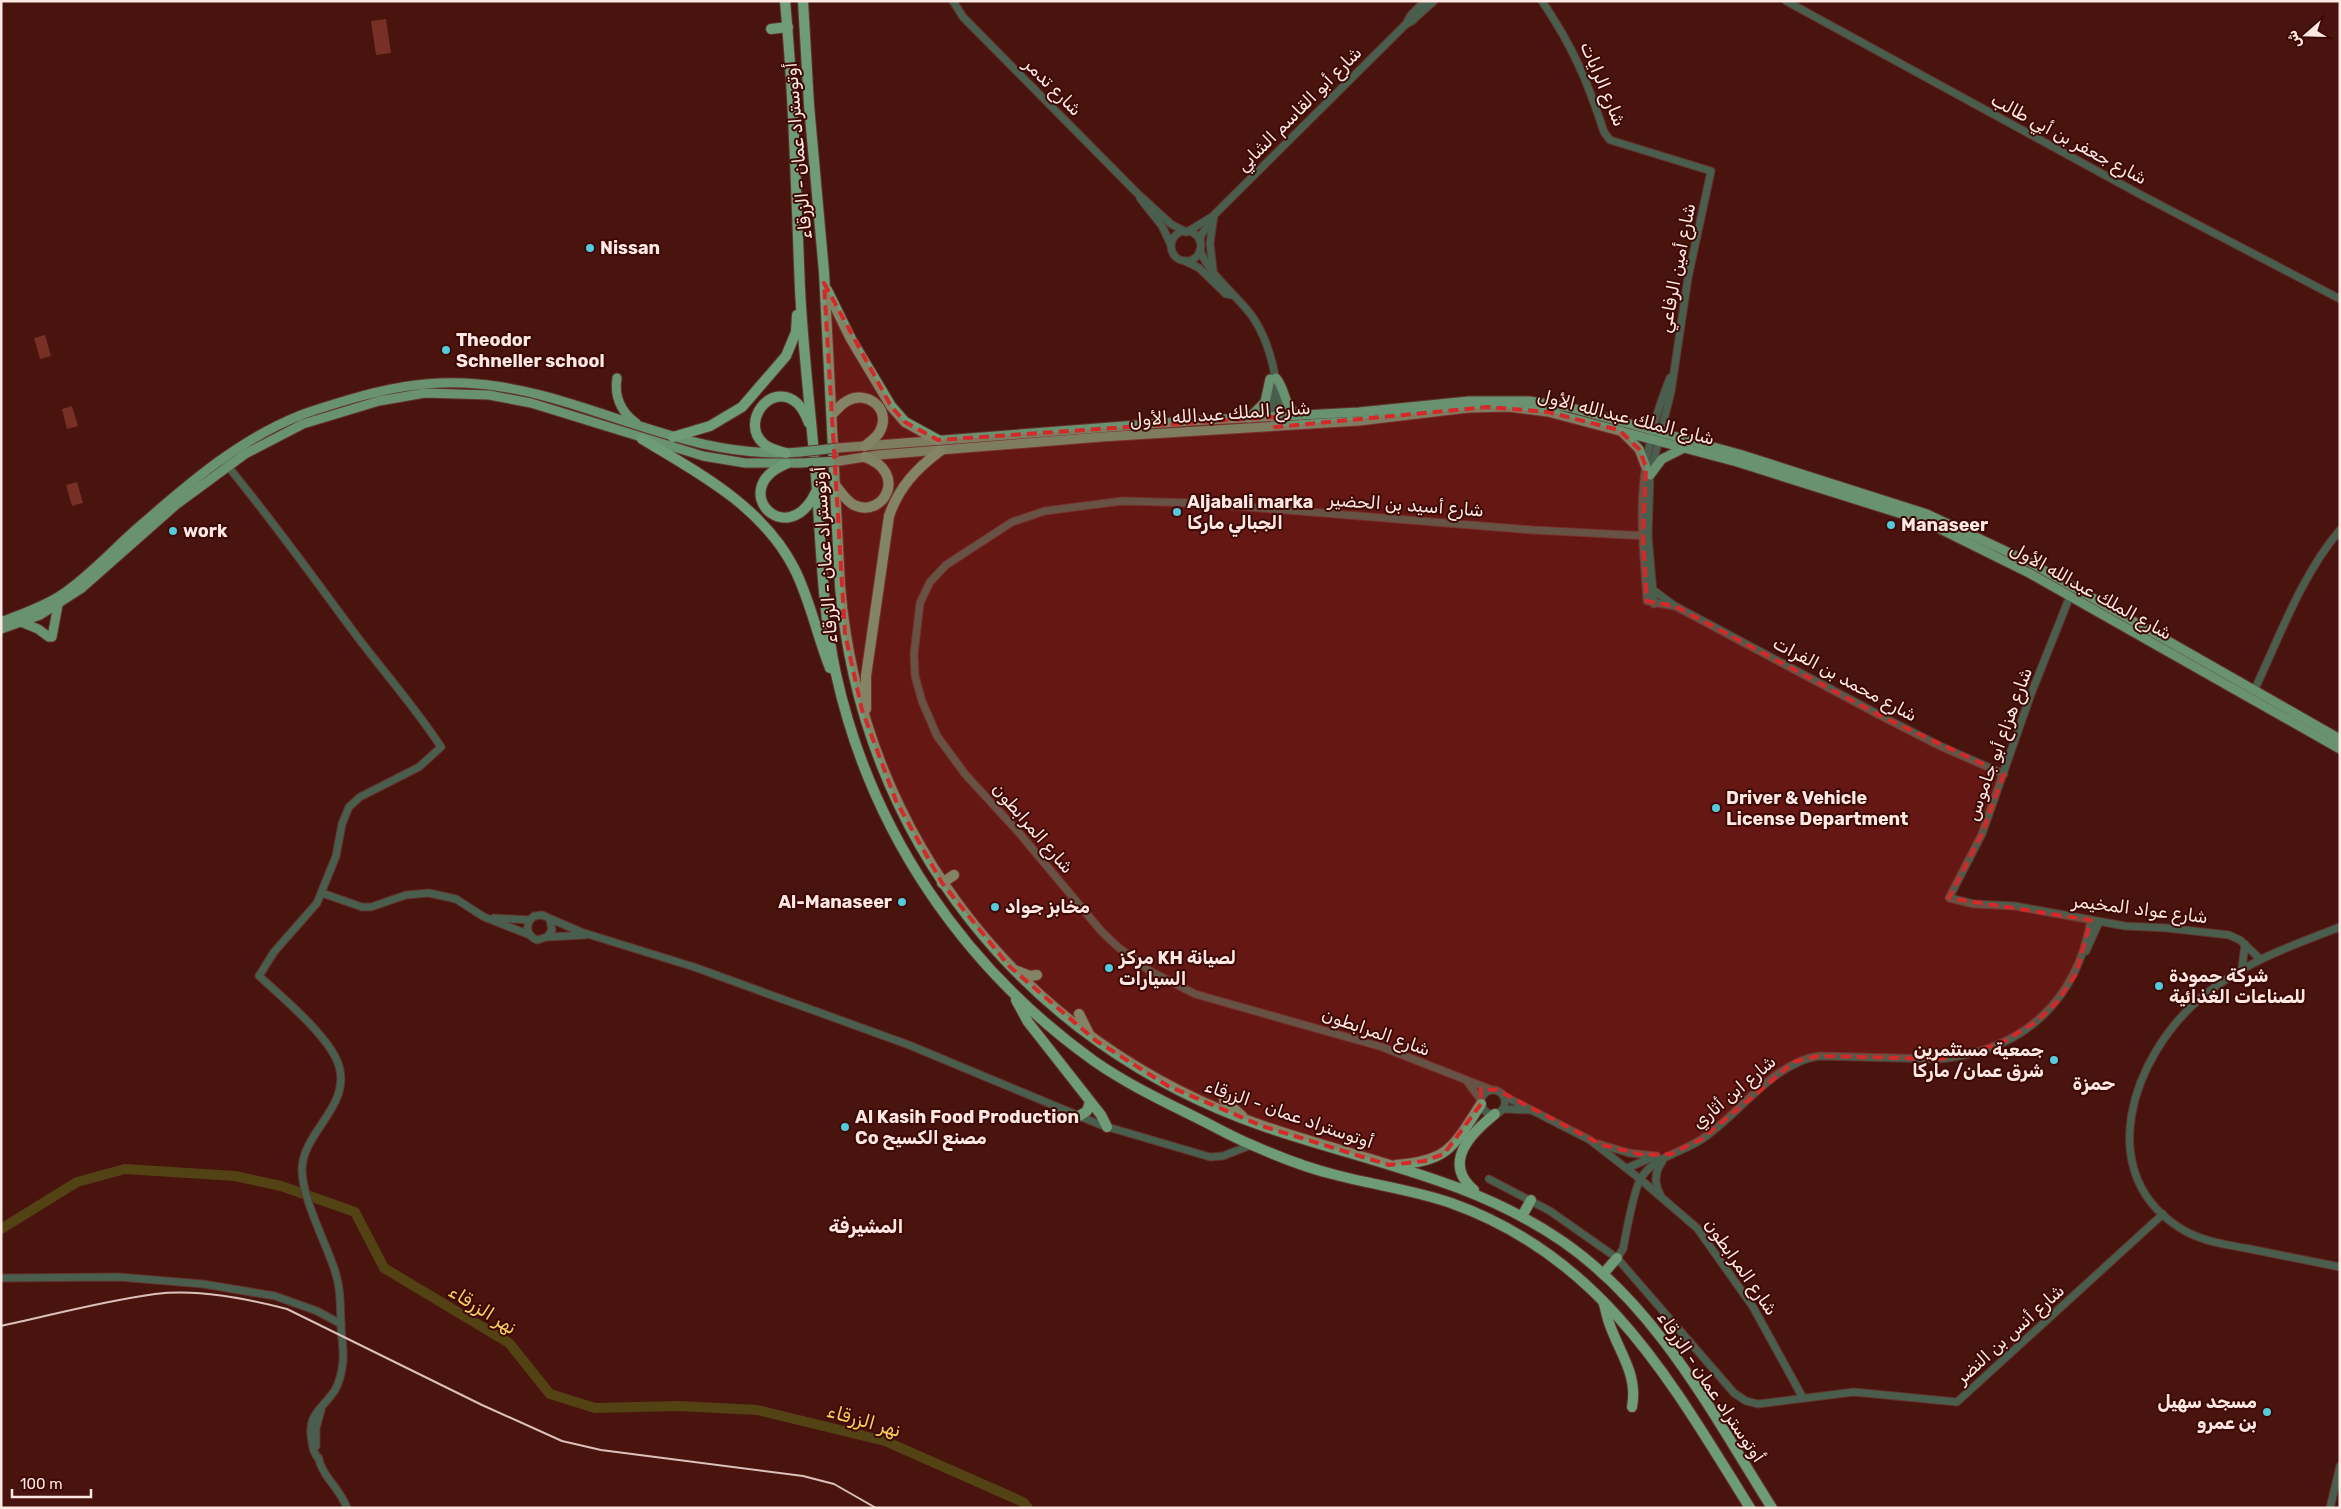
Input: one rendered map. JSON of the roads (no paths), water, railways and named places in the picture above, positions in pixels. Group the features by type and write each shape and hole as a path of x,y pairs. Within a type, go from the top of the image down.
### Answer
{"highway":[{"name":"أوتوستراد عمان - الزرقاء","path":"785,1 798,218 800,292 827,624 840,693 864,769 905,853 962,939 987,969 1047,1025 1097,1064 1158,1099 1251,1145 1325,1172 1421,1194 1463,1208 1532,1243 1572,1272 1603,1300 1640,1339 1664,1372 1750,1508"},
{"name":"أوتوستراد عمان - الزرقاء","path":"803,1 824,283 844,626 856,688 868,728 896,801 942,883 1009,966 1045,1002 1095,1040 1168,1086 1247,1120 1438,1179 1478,1194 1522,1216 1563,1241 1604,1274 1635,1306 1682,1366 1772,1508"},
{"path":"771,29 788,28"},
{"path":"824,283 834,308 891,406 905,422 938,440"},
{"path":"673,437 710,426 732,415 779,366 789,350 796,332 800,292"},
{"path":"786,453 763,443 758,436 755,420 762,405 775,397 790,398 802,409 812,427"},
{"path":"832,414 844,403 854,398 867,398 877,404 883,416 881,429 874,439 865,446"},
{"path":"642,439 683,463 734,498 752,512 770,531 795,570 840,693"},
{"path":"868,728 866,676 886,524 895,500 904,484 916,470 940,451"},
{"path":"835,485 846,499 860,507 872,506 882,500 888,489 888,476 879,464 865,457"},
{"path":"786,464 767,475 760,488 761,500 767,511 784,518 799,515 807,508 817,491"},
{"path":"942,883 954,875"},
{"path":"1009,966 1025,975 1037,975"},
{"path":"1012,993 1028,1022 1101,1115 1107,1127"},
{"path":"1079,1014 1095,1040"},
{"path":"1224,1100 1247,1120"},
{"path":"1079,1116 1088,1111 1090,1102"},
{"path":"1389,1165 1425,1161 1444,1154 1453,1144 1481,1102"},
{"path":"1478,1194 1463,1178 1459,1168 1460,1156 1476,1131 1499,1112"},
{"path":"1522,1216 1531,1200"},
{"path":"1604,1274 1617,1258"},
{"path":"1603,1300 1611,1329 1632,1376 1634,1391 1632,1407"}],"main road":[{"path":"617,378 617,393 620,405 628,416 645,428"},
{"path":"1248,419 1265,402 1273,378 1280,383 1288,406 1292,411 1301,416"},
{"name":"شارع الملك عبدالله الأول","path":"301,420 376,392 412,385 442,382 464,383 510,388 715,448 786,453 1031,432 1469,404 1538,410 1619,430 1656,436 1684,448 1911,516 2029,572 2340,749"},
{"name":"شارع الملك عبدالله الأول","path":"301,420 404,396 446,392 510,398 690,454 718,459 786,464 839,461 865,457 1032,443 1279,427 1509,400 1549,404 1656,436 1818,478 1927,514 2031,563 2340,739"},
{"path":"598,424 601,414"},
{"path":"1,622 36,608 63,594 140,525 261,434 301,420"},
{"path":"1619,430 1639,449 1648,471 1662,459 1684,448"},
{"path":"1031,432 1032,443"},
{"path":"1,629 58,605 82,588 225,462"},
{"path":"21,622 51,637 58,605"}],"street":[{"name":"شارع تدمر","path":"954,1 963,17 1136,192 1172,224 1186,232"},
{"path":"1413,13 1414,1"},
{"name":"شارع أبو القاسم الشابي","path":"1186,232 1213,215 1406,24 1413,13 1426,1"},
{"name":"شارع أبو القاسم الشابي","path":"1406,24 1434,1"},
{"name":"شارع الرايات","path":"1542,1 1566,36 1589,86 1604,132 1610,140 1711,171"},
{"name":"شارع جعفر بن أبي طالب","path":"1786,1 2143,196 2340,299"},
{"name":"شارع أمين الرفاعي","path":"1646,536 1643,491 1656,436 1671,392 1688,278 1711,171"},
{"name":"شارع تدمر","path":"1136,192 1162,226 1171,245"},
{"path":"1213,215 1210,242 1213,270"},
{"name":"شارع أبو القاسم الشابي","path":"1200,242 1201,235 1210,224 1213,215"},
{"path":"1185,261 1196,258 1200,250 1200,242 1195,235 1186,232 1174,237 1171,245 1175,257 1200,268 1226,294 1232,295"},
{"path":"1200,250 1232,295 1252,316 1265,341 1272,369 1279,427"},
{"path":"225,462 285,538 363,644 420,714 441,747 414,770 360,797 349,807 342,824 336,856 317,903 274,952 259,976 327,1044 333,1051 340,1068 341,1078 336,1100 303,1158 303,1182 339,1281 343,1359 342,1373 334,1391 315,1414 310,1426 313,1448 319,1459 321,1469 340,1494 347,1508"},
{"name":"شارع أسيد بن الحضير","path":"914,654 920,603 926,588 938,573 976,544 1012,522 1045,511 1122,501 1185,503 1533,530 1646,536"},
{"path":"2254,691 2302,590 2340,530"},
{"path":"1646,536 1652,589 1651,602"},
{"path":"1646,536 1651,602"},
{"path":"2327,548 2340,536"},
{"name":"شارع محمد بن الفرات","path":"1652,589 1675,606 1885,718 1940,746 2004,774"},
{"name":"شارع هزاع أبو جاموس","path":"1949,898 1982,834 2031,694 2070,596"},
{"name":"شارع محمد بن الفرات","path":"1651,602 1675,606"},
{"name":"شارع المرابطون","path":"914,654 918,689 932,729 941,744 1102,932 1131,958 1159,976 1195,994 1382,1047 1492,1090"},
{"path":"322,893 362,907 371,907 406,895 429,892 456,899 484,917 540,940 548,937 592,935"},
{"name":"شارع عواد المخيمر","path":"1949,898 1974,904 2015,906 2099,922 2229,935 2245,944 2259,958"},
{"path":"530,935 527,929 530,920 534,916 542,915 550,920 592,935 694,967 909,1045 1107,1127 1210,1157 1219,1157 1251,1145"},
{"path":"484,917 530,920"},
{"path":"548,937 552,930 550,920"},
{"name":"شارع ابن أثاري","path":"2079,965 2091,920"},
{"name":"شارع ابن أثاري","path":"1627,1168 1671,1154 1702,1139 1784,1069 1801,1059 1818,1056 1946,1058 1970,1054 2005,1041 2036,1022 2068,988 2099,922"},
{"path":"2340,927 2259,958 2200,998 2166,1036 2152,1056 2137,1090 2128,1136 2132,1160 2147,1194 2163,1214 2184,1231 2211,1242 2340,1267"},
{"path":"2242,968 2245,944"},
{"path":"1465,1079 1487,1113 1499,1112 1506,1100 1501,1092 1492,1090 1484,1093 1481,1102"},
{"name":"شارع المرابطون","path":"1504,1096 1590,1140 1627,1168 1697,1228 1757,1314 1803,1398"},
{"name":"شارع المرابطون","path":"1499,1112 1529,1110"},
{"path":"1230,1134 1234,1152"},
{"path":"1590,1140 1616,1150 1660,1158 1656,1181 1661,1197"},
{"name":"شارع ابن أثاري","path":"1640,1179 1660,1158"},
{"name":"شارع أنس بن النضر","path":"1489,1179 1531,1200 1568,1222 1617,1258 1740,1398 1758,1404 1859,1392 1957,1402 2163,1214"},
{"path":"1617,1258 1623,1249 1640,1179"},
{"path":"1,1278 119,1277 203,1284 275,1296 317,1312 341,1324"},
{"path":"2330,1508 2340,1466"}],"waterway":[{"name":"نهر الزرقاء","path":"1,1229 77,1182 125,1169 235,1176 281,1186 355,1212 384,1268 509,1343 550,1394 595,1408 678,1406 757,1410 885,1441 1023,1502 1028,1508"}],"railway":[{"path":"1,1326 97,1304 155,1294 204,1294 254,1301 287,1309 482,1405 562,1441 601,1450 803,1476 834,1484 876,1508"}],"place":[{"name":"Nissan","path":"590,248"},
{"name":"Theodor Schneller school","path":"446,350"},
{"name":"Aljabali marka الجبالي ماركا","path":"1177,512"},
{"name":"Manaseer","path":"1891,525"},
{"name":"work","path":"173,531"},
{"name":"Driver & Vehicle License Department","path":"1716,808"},
{"name":"Al-Manaseer","path":"902,902"},
{"name":"مخابز جواد","path":"995,907"},
{"name":"مركز KH لصيانة السيارات","path":"1109,968"},
{"name":"شركة حمودة للصناعات الغذائية","path":"2159,986"},
{"name":"جمعية مستثمرين شرق عمان/ ماركا","path":"2054,1060"},
{"name":"Al Kasih Food Production Co مصنع الكسيح","path":"845,1127"},
{"name":"مسجد سهيل بن عمرو","path":"2267,1412"}],"district":[{"name":"حمزة","path":"2094,1083"},
{"name":"المشيرفة","path":"866,1226"}]}
